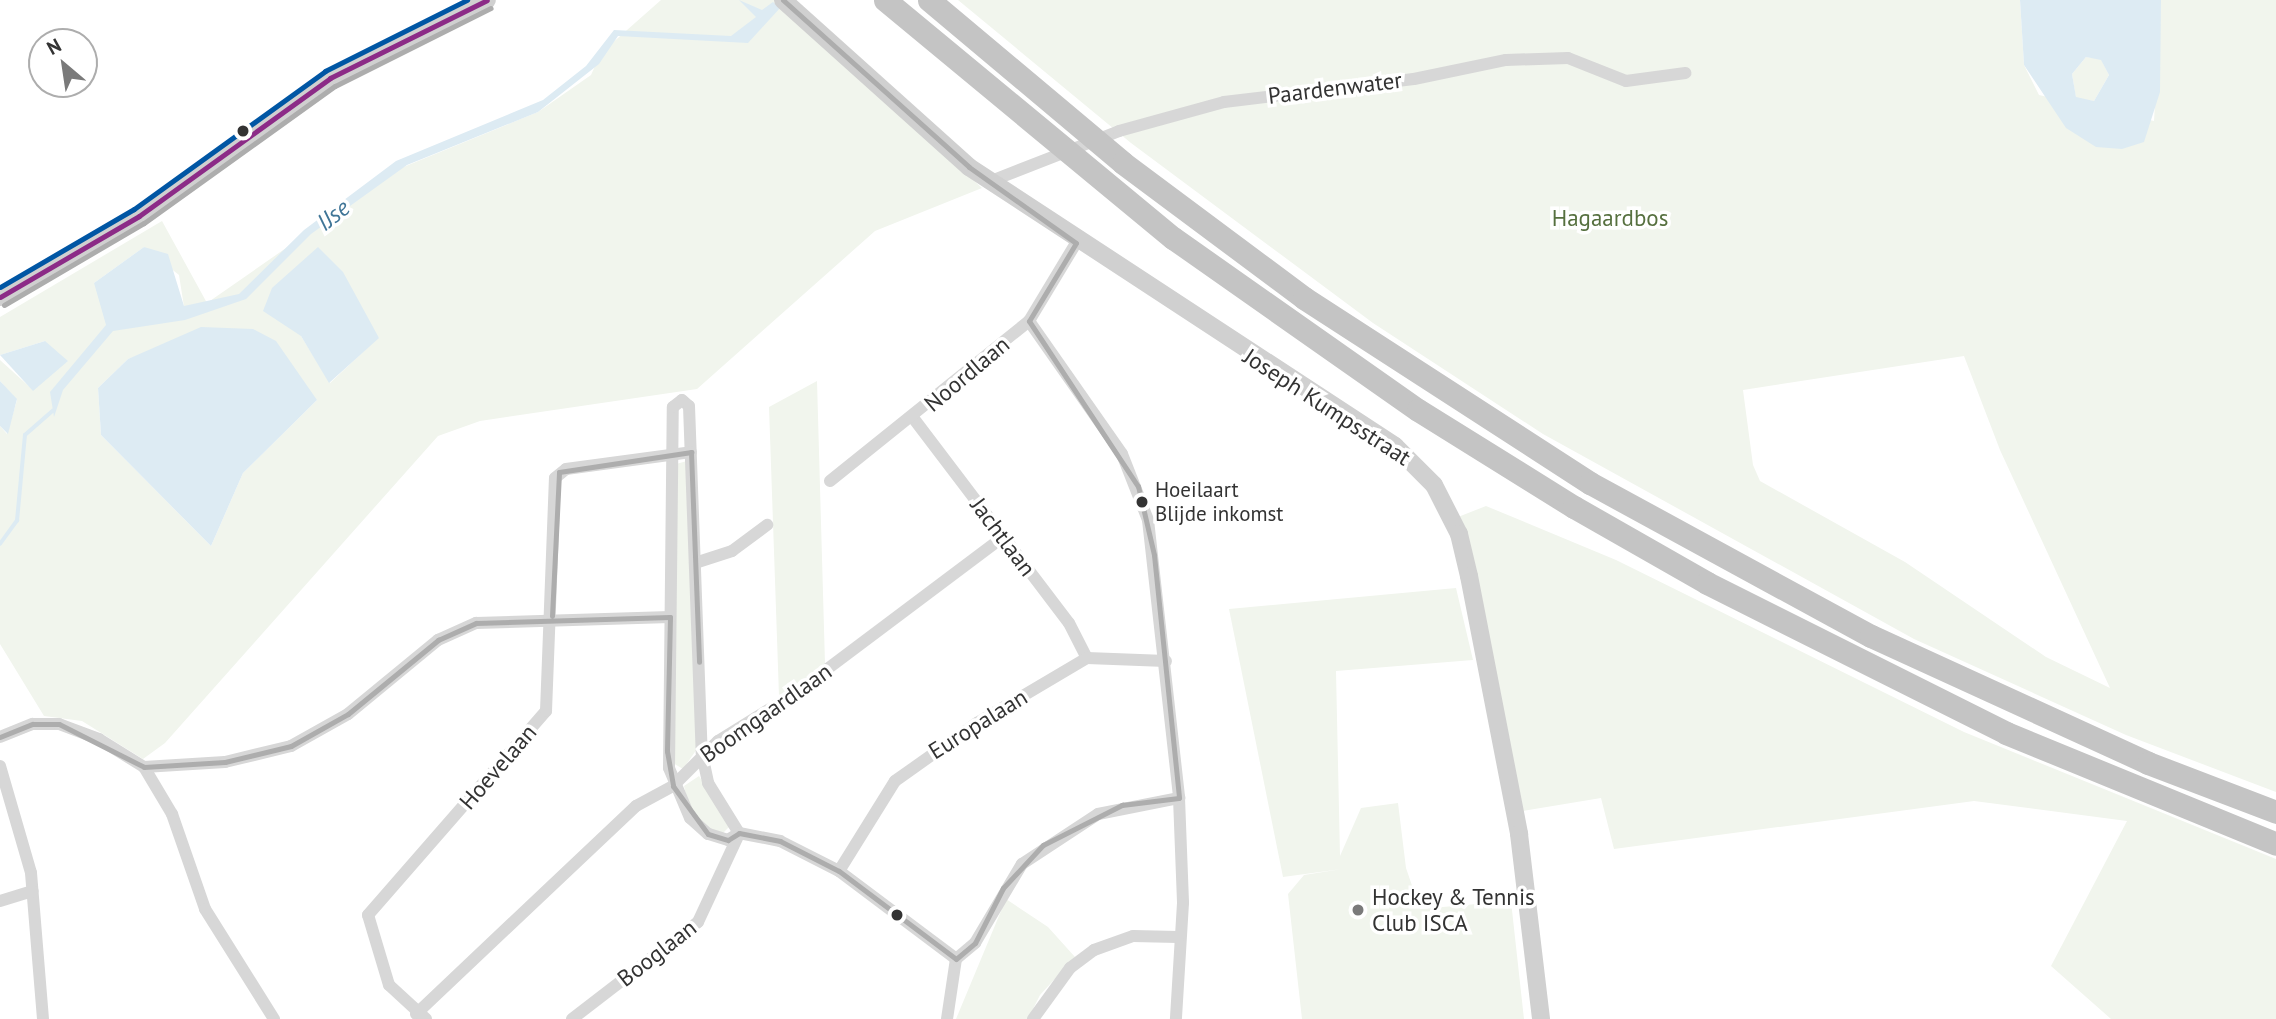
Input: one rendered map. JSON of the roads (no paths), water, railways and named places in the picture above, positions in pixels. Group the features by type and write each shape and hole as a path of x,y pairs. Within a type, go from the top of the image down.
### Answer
{"highway":[{"path":"885,0 1091,174 1418,410 1707,583 2006,733 2276,844"},
{"path":"929,0 1047,102 1123,163 1434,385 1723,559 2015,704 2276,812"}],"street":[{"path":"0,297 139,216 330,78 487,0"},
{"name":"Joseph Kumpsstraat","path":"783,0 991,181 1076,243 1395,446 1443,498 1464,555 1509,776 1541,1019"},
{"name":"Paardenwater","path":"991,181 1119,131 1224,102 1414,79 1506,60 1568,58 1626,80 1685,73"},
{"name":"Noordlaan","path":"830,481 914,419 1029,321 1076,243"},
{"path":"1029,321 1138,485 1166,660 1179,798 1175,1019"},
{"path":"739,833 708,783 702,754 689,406 682,400 673,407 667,751 673,786 708,834 729,840 739,833 779,841 839,871 956,959"},
{"name":"Jachtlaan","path":"914,419 1069,623 1087,658"},
{"name":"Hoevelaan","path":"421,1016 378,965 368,915 547,711 555,478 566,469 672,452 691,452"},
{"path":"695,563 732,551 767,525"},
{"name":"Boomgaardlaan","path":"421,1016 636,806 673,786 702,754 794,694 1003,537"},
{"path":"0,737 33,724 59,724 144,767 225,762 291,746 348,714 456,630 502,617 670,617"},
{"path":"1087,658 1166,660"},
{"name":"Europalaan","path":"839,871 878,803 915,764 1087,658"},
{"path":"0,766 32,891 43,1019"},
{"path":"144,767 172,814 205,909 274,1019"},
{"path":"947,1019 956,959 975,943 1003,888 1043,845 1122,805 1179,798"},
{"name":"Booglaan","path":"572,1019 698,922 739,833"},
{"path":"0,901 32,891"},
{"path":"1034,1019 1070,968 1094,950 1133,936 1178,937"}],"water":[{"path":"739,0 762,10 773,2 780,8 748,43 618,36 599,64 538,112 407,165 311,234 246,299 185,320 113,331 63,390 54,417 50,392 106,325 94,283 144,247 168,254 184,306 239,294 304,230 396,161 543,100 586,66 614,30 731,36 756,17"},
{"path":"2020,0 2161,0 2160,92 2144,142 2122,149 2096,147 2066,128 2024,65","holes":["2086,57 2101,60 2109,75 2094,101 2076,97 2072,74"]},
{"path":"318,247 343,272 379,338 329,383 301,336 263,311 272,288"},
{"path":"201,327 253,329 276,341 317,400 243,473 211,546 101,435 98,388 128,359"},
{"path":"45,341 68,361 33,391 0,355"},
{"path":"0,381 17,399 8,434 0,426"}],"waterway":[{"name":"IJse","path":"0,544 17,521 25,435 53,411"}],"place":[{"name":"Hoeilaart Blijde inkomst","path":"1142,502"},
{"name":"Hockey & Tennis Club ISCA","path":"1358,910"}],"park label":[{"name":"Hagaardbos","path":"1610,218"}]}
